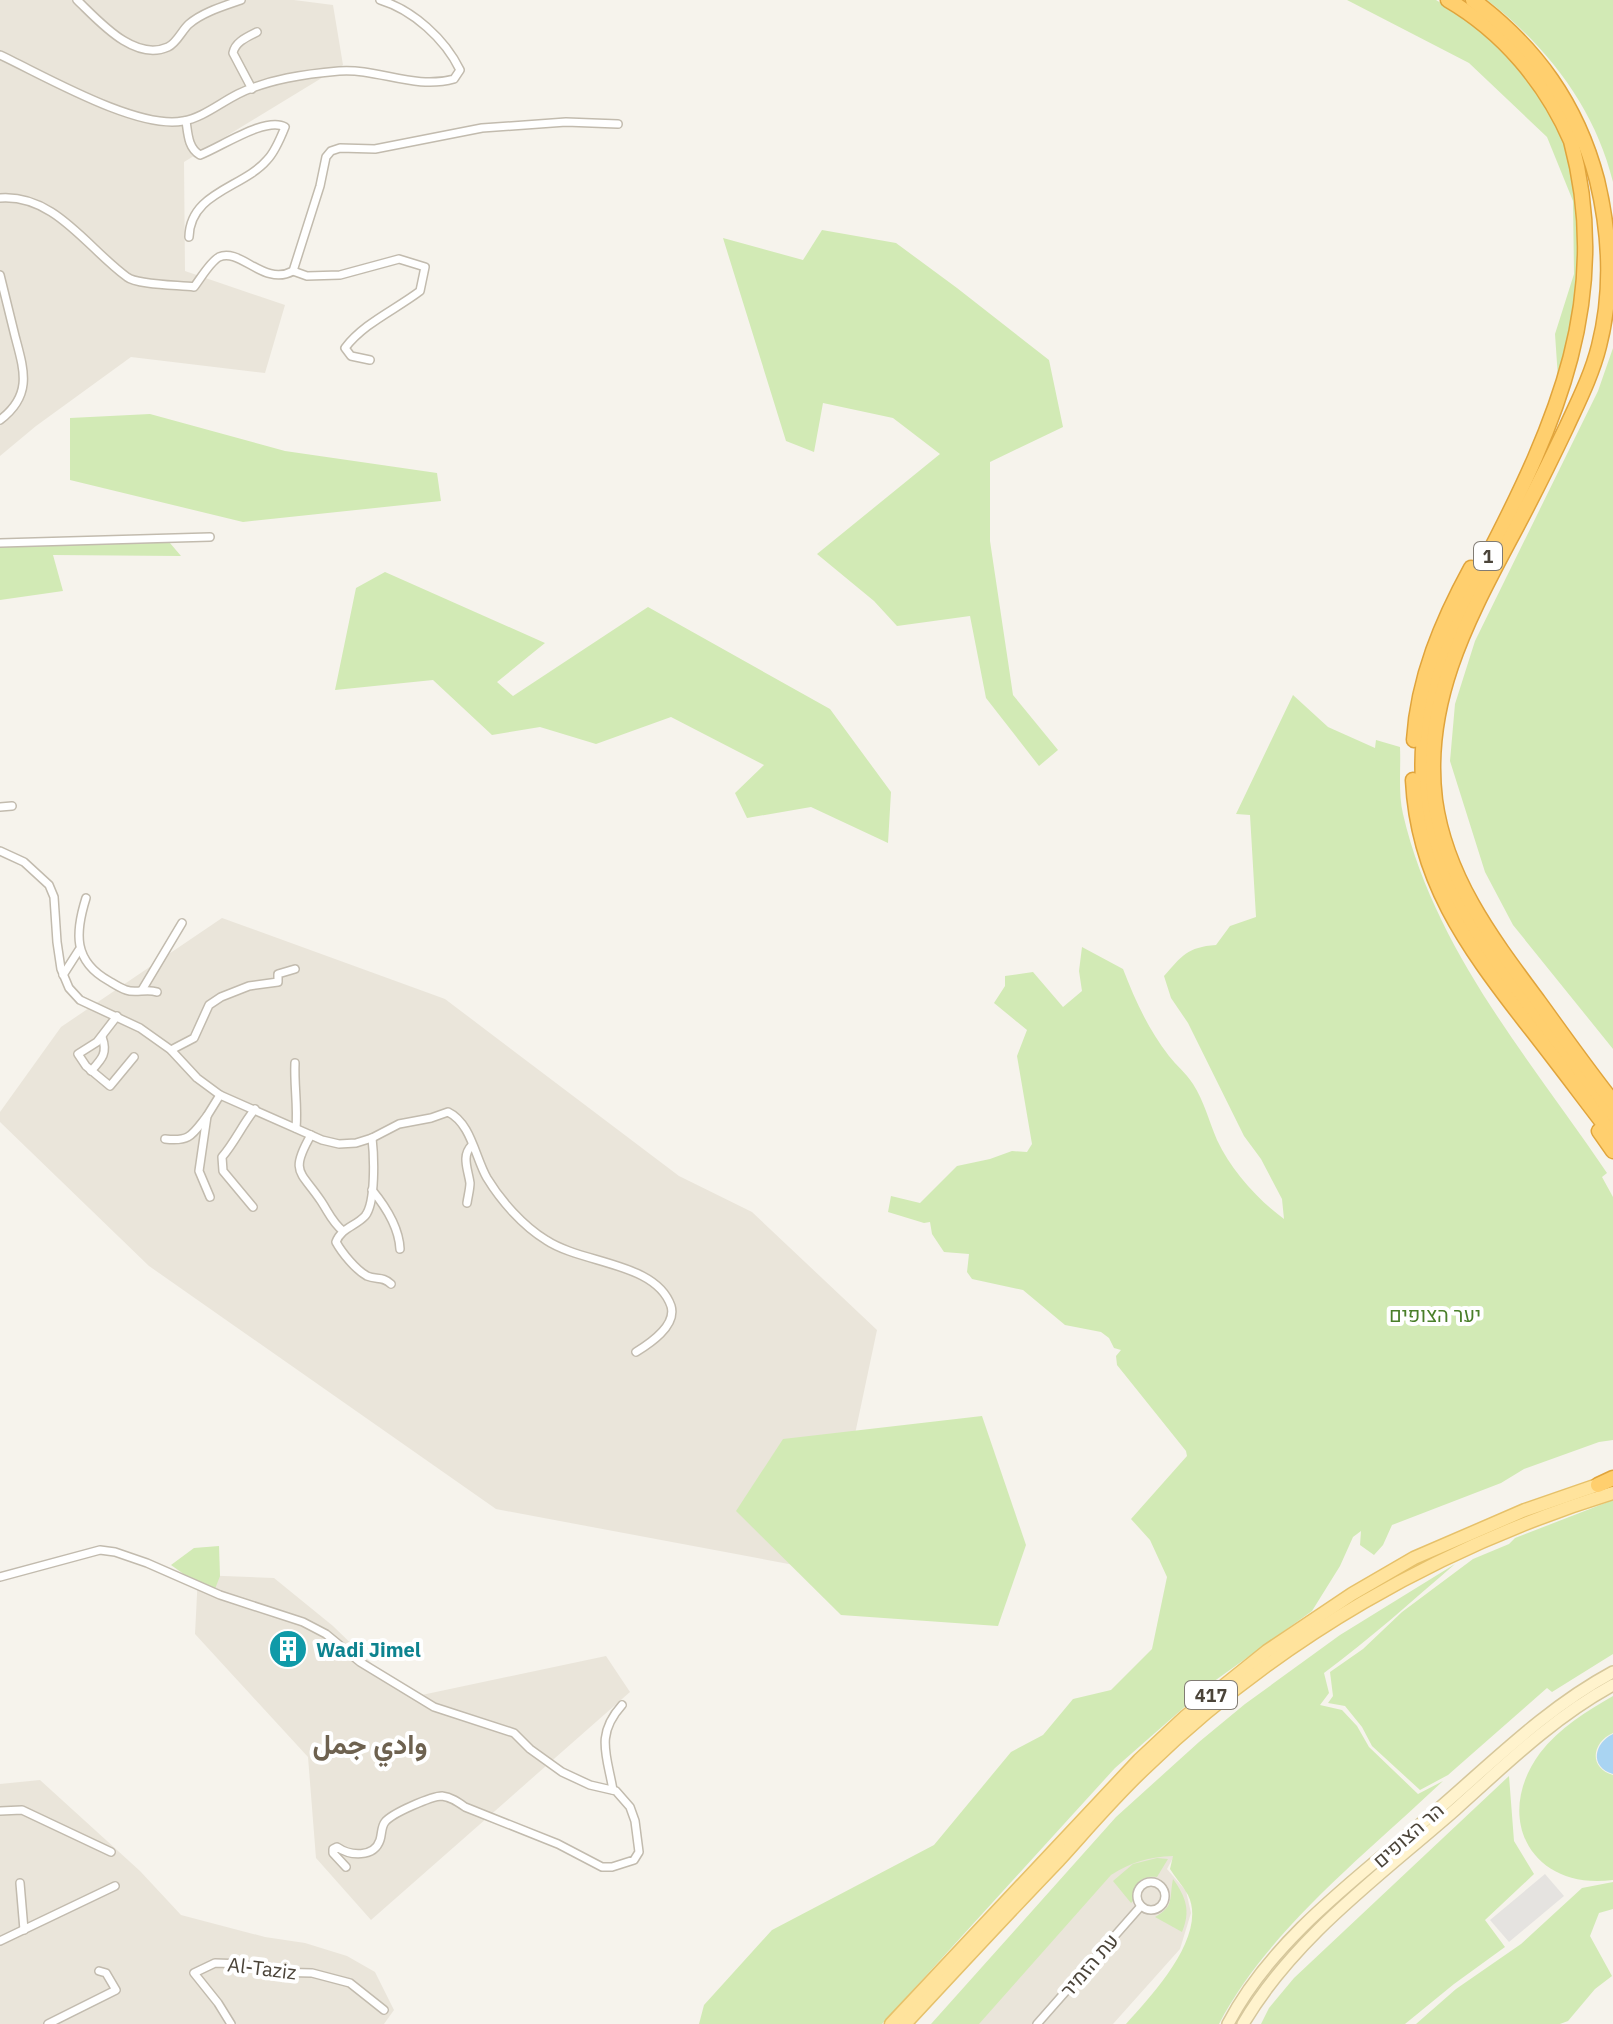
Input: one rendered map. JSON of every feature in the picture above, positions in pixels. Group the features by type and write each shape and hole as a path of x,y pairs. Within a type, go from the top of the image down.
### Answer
{"highway":[{"name":"1","path":"1448,0 1499,37 1542,89 1565,127 1577,156 1592,216 1596,273 1587,338 1570,388 1470,590 1440,660 1424,725 1423,785 1435,849 1459,909 1491,957 1613,1119"},
{"name":"1","path":"1473,0 1515,34 1540,62 1565,98 1578,124 1592,162 1606,223 1608,283 1600,345 1579,402 1468,620 1448,668 1434,734 1435,799 1449,856 1473,909 1613,1102"},
{"path":"1533,468 1473,565 1437,637 1416,715 1413,764 1419,827 1432,877 1457,929 1613,1136"},
{"path":"1515,1008 1613,1151"}],"main road":[{"name":"417","path":"891,2024 1139,1760 1186,1716 1267,1651 1352,1594 1414,1558 1525,1510 1608,1481"},
{"name":"417","path":"905,2024 1147,1765 1281,1654 1373,1595 1436,1562 1526,1523 1613,1493"},
{"name":"הר הצופים","path":"1228,2024 1277,1954 1341,1893 1523,1733 1576,1694 1613,1672"},
{"name":"הר הצופים","path":"1243,2024 1268,1985 1294,1954 1350,1902 1531,1742 1613,1685"}],"street":[{"path":"77,0 126,41 153,50 170,47 186,26 197,18 241,0"},
{"path":"0,55 64,86 161,122 186,121 252,89 293,77 342,71 368,72 418,83 454,79 460,70 454,57 439,40 416,19 380,0"},
{"path":"252,89 233,53 240,41 257,32"},
{"path":"186,121 190,142 200,155 262,126 276,123 285,127 267,161 215,195 196,214 189,227 189,237"},
{"path":"0,198 21,197 41,204 129,279 194,287 217,258 226,256 271,274 285,275 293,271 326,157 331,151 340,148 375,149 482,128 566,122 618,124"},
{"path":"293,271 307,276 340,275 399,259 425,267 420,291 370,324 345,348 351,356 370,360"},
{"path":"0,275 24,367 20,396 11,411 0,420"},
{"path":"0,543 210,537"},
{"path":"0,807 12,806"},
{"path":"0,851 24,862 49,885 54,897 63,975 69,988 80,1000 140,1028 171,1050 197,1078 220,1095 339,1144 356,1143 399,1124 448,1112 456,1116 487,1178 524,1223 545,1240 565,1250 640,1274 658,1285 672,1314 657,1338 636,1352"},
{"path":"86,898 78,936 79,950 94,971 126,991 157,992"},
{"path":"142,990 182,923"},
{"path":"63,975 79,950"},
{"path":"171,1050 194,1038 209,1005 221,997 249,986 278,982 278,974 295,969"},
{"path":"117,1016 102,1037 78,1054 91,1071 110,1086 134,1057"},
{"path":"91,1071 104,1056 106,1048 102,1037"},
{"path":"295,1063 294,1088 298,1101 296,1128"},
{"path":"165,1139 181,1141 189,1137 220,1095"},
{"path":"253,1207 223,1171 222,1157 255,1109"},
{"path":"207,1116 199,1171 210,1197"},
{"path":"311,1135 302,1152 300,1171 303,1181 315,1192 333,1223 343,1231"},
{"path":"372,1138 372,1190 367,1213 343,1231 336,1242 364,1274 386,1279 391,1284"},
{"path":"467,1203 470,1184 466,1158 472,1145"},
{"path":"372,1190 400,1236 400,1249"},
{"path":"0,1577 100,1550 115,1552 220,1595 303,1622 326,1634 360,1662 434,1707 514,1733 562,1772 624,1797 639,1839 639,1852 634,1860 625,1865 602,1867 558,1844 465,1807 456,1800 439,1796 390,1818 383,1826 379,1844 372,1850 351,1854 337,1847 333,1849 346,1867"},
{"path":"613,1790 603,1749 605,1731 622,1705"},
{"path":"0,1811 22,1810 111,1852"},
{"path":"1153,1881 1162,1886 1165,1900 1159,1908 1150,1910 1141,1906 1137,1899 1140,1887 1153,1881"},
{"path":"20,1883 24,1930"},
{"path":"0,1941 115,1886"},
{"name":"עת הזמיר","path":"1037,2024 1141,1906"},
{"name":"Al-Taziz","path":"231,2024 194,1973 215,1963 244,1964 270,1972 312,1973 344,1980 384,2010"},
{"path":"48,2024 116,1990 106,1973 99,1971"}],"shaded area":[{"path":"0,0 294,0 333,5 343,65 184,162 185,271 285,305 265,373 131,357 0,456"},
{"path":"222,918 445,999 679,1176 752,1212 877,1330 826,1571 496,1509 149,1266 0,1122 0,1112 61,1027"},
{"path":"198,1575 274,1578 333,1626 400,1691 417,1696 606,1656 630,1692 371,1920 316,1858 308,1757 195,1634"},
{"path":"40,1780 140,1871 181,1915 265,1937 305,1943 347,1956 375,1972 394,2010 384,2024 0,2024 0,1784"},
{"path":"1148,1856 1174,1856 1167,1869 1186,1891 1191,1913 1180,1949 1113,2024 958,2024 1114,1870"},
{"path":"1545,1874 1564,1896 1509,1942 1490,1920"}],"green space":[{"path":"1347,0 1436,0 1474,23 1538,91 1565,140 1592,250 1592,281 1579,357 1571,375 1558,378 1555,334 1574,274 1573,201 1547,137 1469,63"},
{"path":"1487,0 1613,0 1613,182 1594,129 1566,80 1529,37"},
{"path":"822,230 896,243 1049,360 1063,427 990,462 990,541 1013,695 1058,750 1039,766 986,698 970,616 897,626 874,601 817,554 940,454 893,418 823,403 814,452 786,441 723,238 803,260"},
{"path":"1613,348 1613,1049 1513,925 1485,872 1450,761 1455,704 1475,641 1598,391"},
{"path":"150,414 285,451 437,473 441,501 243,522 70,480 70,418"},
{"path":"164,536 181,556 53,555 63,591 0,600 0,542"},
{"path":"385,572 545,643 497,682 513,696 648,607 830,709 891,792 888,843 811,807 747,818 735,793 764,765 671,717 596,744 540,727 492,735 433,680 335,690 356,588"},
{"name":"יער הצופים","path":"1293,695 1328,727 1375,748 1376,740 1400,747 1403,814 1418,864 1438,912 1488,1002 1607,1173 1602,1177 1613,1197 1613,1440 1599,1442 1524,1469 1501,1483 1392,1525 1383,1545 1374,1555 1360,1545 1361,1531 1353,1537 1340,1566 1312,1611 1213,1682 1115,1768 882,2024 699,2024 704,2005 772,1930 934,1845 1011,1752 1043,1735 1073,1699 1111,1690 1152,1649 1167,1577 1150,1540 1131,1519 1187,1456 1186,1451 1117,1365 1116,1356 1121,1350 1114,1348 1109,1338 1101,1332 1065,1325 1023,1290 972,1279 967,1272 969,1254 944,1252 932,1234 930,1222 888,1212 891,1196 920,1203 957,1166 1012,1151 1027,1152 1032,1144 1017,1056 1027,1030 994,1003 1005,986 1005,976 1033,972 1063,1007 1082,991 1079,971 1082,947 1123,969 1155,1035 1197,1091 1217,1140 1237,1173 1255,1194 1284,1219 1282,1199 1261,1159 1244,1136 1188,1023 1171,998 1164,976 1186,954 1216,945 1230,926 1256,917 1250,815 1236,814"},
{"path":"982,1416 1026,1545 998,1626 841,1615 736,1511 783,1439"},
{"path":"1613,1500 1613,1654 1552,1692 1547,1688 1448,1775 1420,1790 1372,1746 1345,1706 1328,1703 1333,1696 1330,1672 1363,1649 1402,1612 1473,1559 1509,1544 1515,1538"},
{"path":"219,1546 220,1576 215,1589 171,1565 194,1548"},
{"path":"1455,1564 1324,1673 1329,1693 1320,1705 1342,1710 1357,1726 1369,1747 1418,1794 1443,1781 1291,1925 1239,1990 1219,2024 1126,2024 1174,1964 1190,1928 1192,1911 1188,1895 1170,1869 1173,1856 1140,1861 1111,1875 979,2024 931,2024 1116,1817 1199,1742 1245,1704 1340,1635"},
{"path":"1613,1696 1613,1733 1597,1748 1596,1761 1605,1772 1613,1775 1613,1880 1585,1880 1561,1874 1542,1862 1528,1845 1521,1825 1520,1802 1526,1778 1540,1753 1574,1721"},
{"path":"1509,1776 1514,1841 1534,1874 1485,1920 1505,1947 1405,2024 1261,2024 1269,2008 1294,1978"},
{"path":"1157,1858 1168,1859 1157,1877 1139,1882 1131,1903 1113,1881 1133,1864"},
{"path":"1173,1879 1186,1904 1182,1932 1155,1917 1168,1905"},
{"path":"1613,1882 1613,1909 1599,1913 1590,1936 1612,1976 1595,1989 1568,2021 1560,2024 1416,2024 1456,1989 1521,1944 1582,1888"}],"water":[{"path":"1613,1734 1613,1774 1600,1766 1597,1755 1602,1743"}],"place":[{"name":"Wadi Jimel","path":"288,1649"}],"district":[{"name":"وادي جمل","path":"370,1743"}]}
